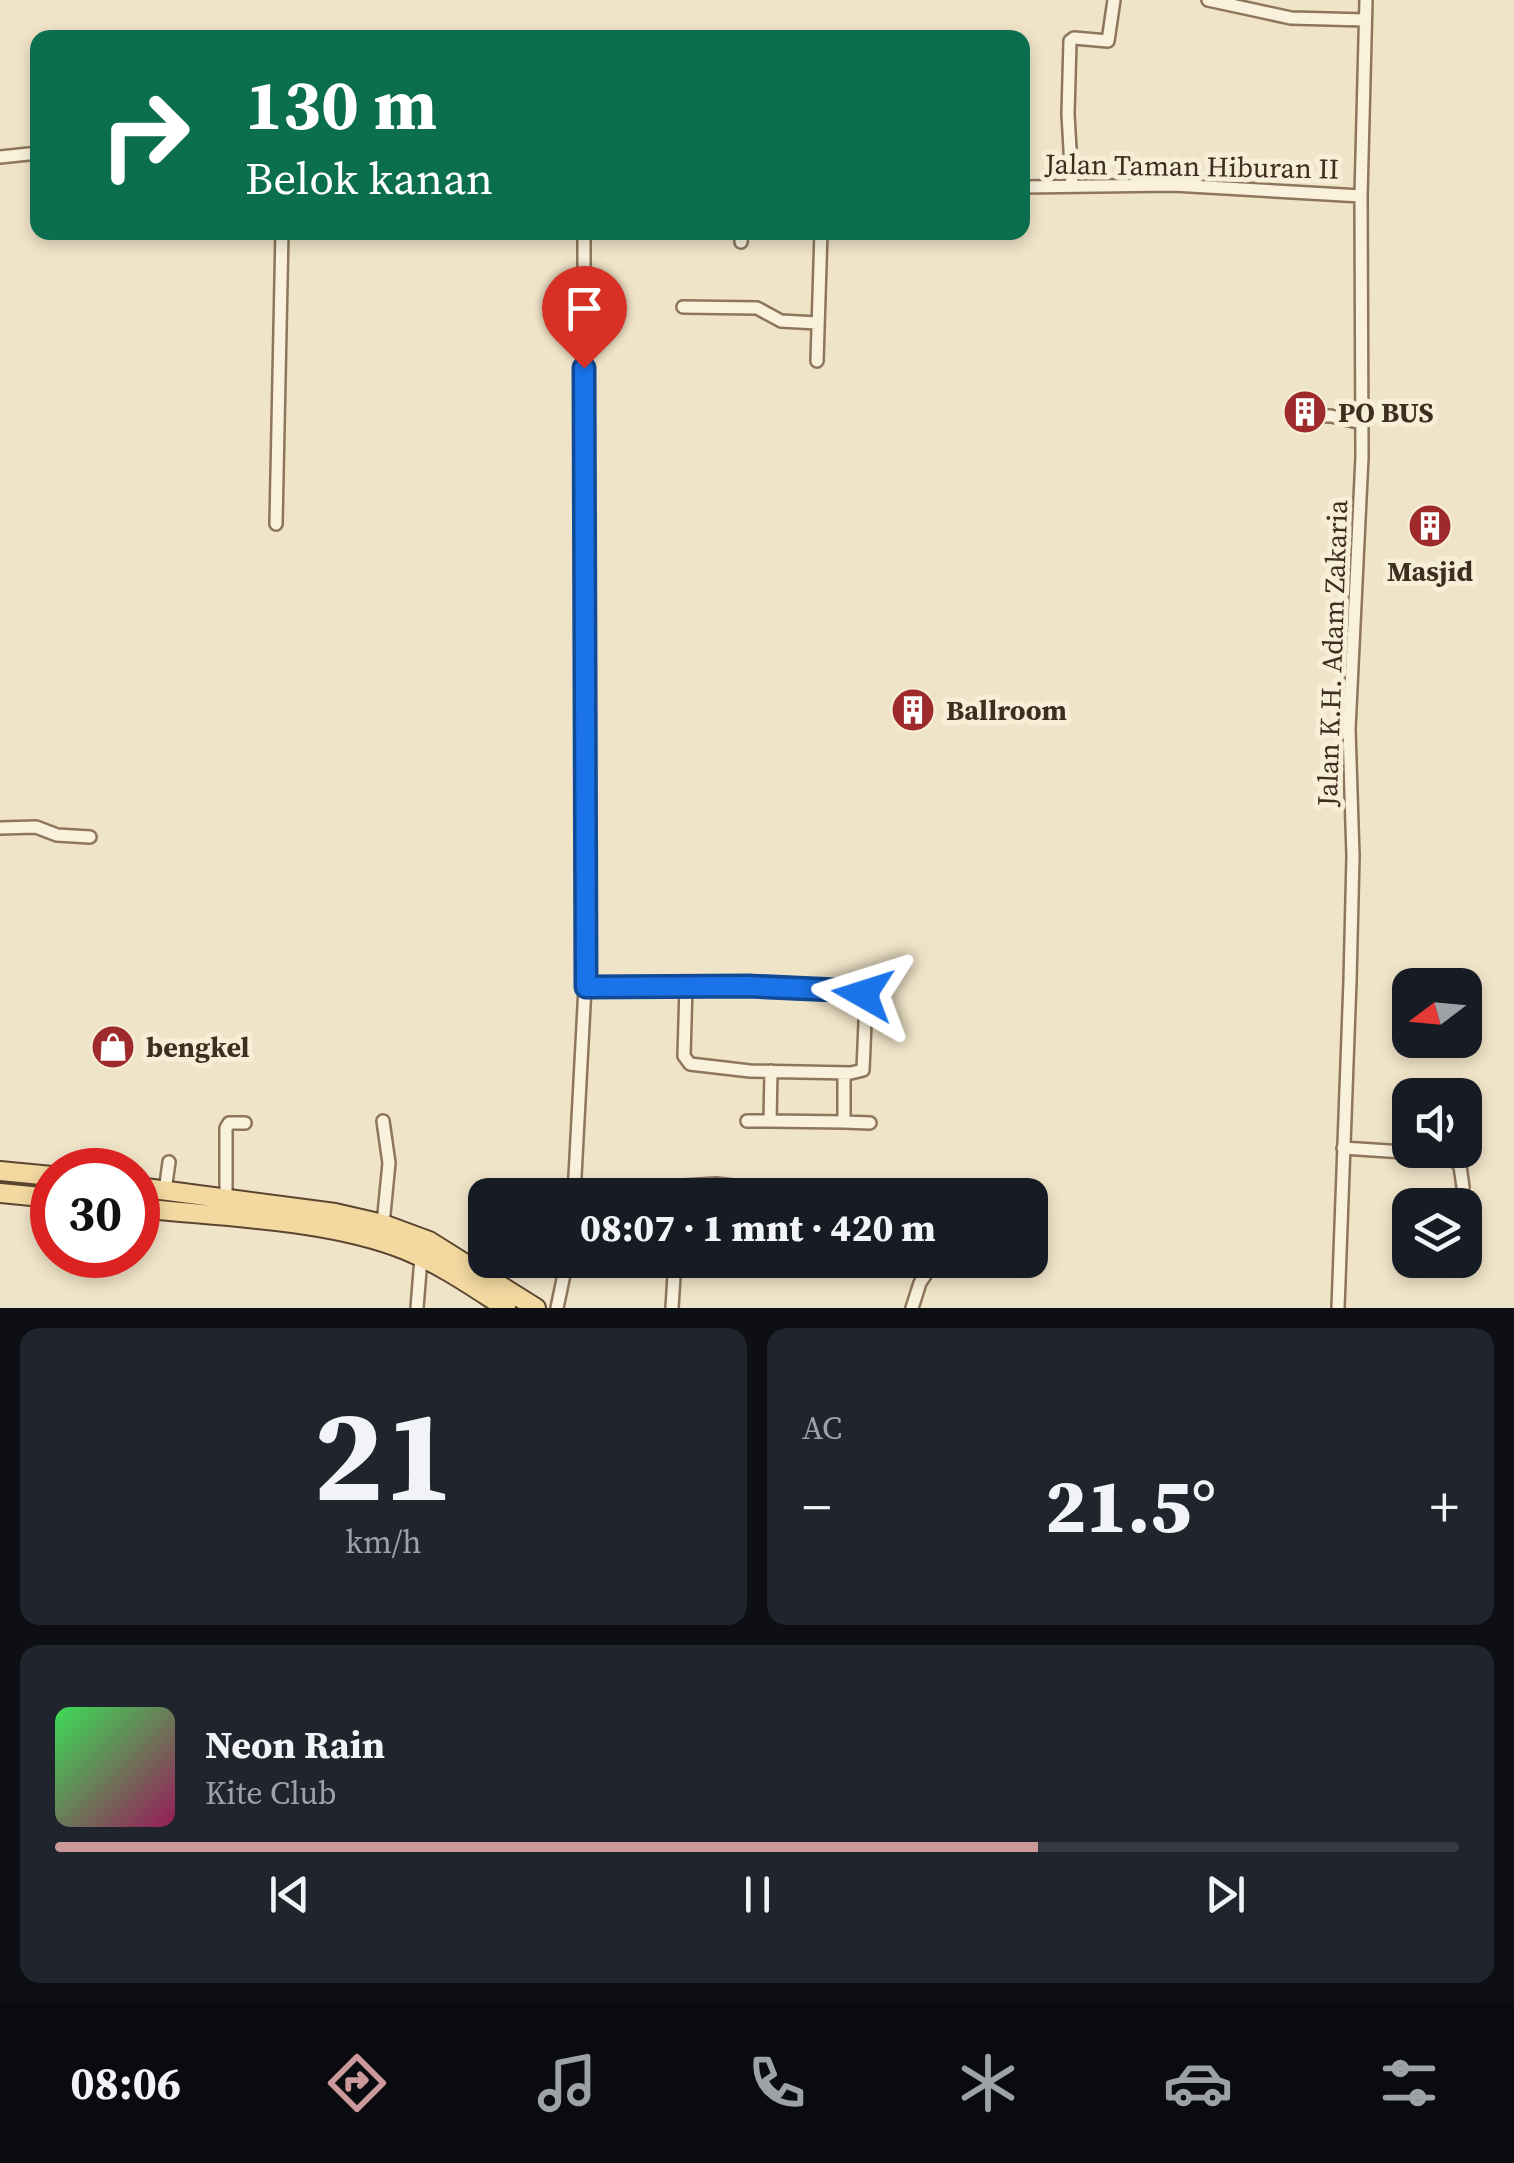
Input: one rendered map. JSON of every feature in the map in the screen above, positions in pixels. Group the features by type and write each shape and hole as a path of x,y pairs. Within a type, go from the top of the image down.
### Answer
{"main road":[{"path":"0,1171 30,1174"},
{"path":"160,1190 335,1213 383,1224 429,1241 536,1308"},
{"path":"0,1192 30,1195"},
{"path":"160,1211 356,1234 448,1270 506,1308"}],"street":[{"path":"1072,186 1068,114 1070,41 1108,41 1114,0"},
{"path":"1208,0 1290,18 1365,20"},
{"name":"Jalan K.H. Adam Zakaria","path":"1338,1308 1352,856 1350,718 1361,507 1361,196 1366,0"},
{"path":"0,158 30,153"},
{"name":"Jalan Taman Hiburan II","path":"1030,188 1203,186 1361,196"},
{"path":"276,524 282,240"},
{"path":"575,1178 586,987 584,240"},
{"path":"817,361 820,240"},
{"path":"683,307 757,308 781,321 817,323"},
{"path":"1294,415 1362,422"},
{"path":"0,828 36,827 57,836 90,837"},
{"path":"586,987 686,987 861,992 866,999 867,1039 862,1070 771,1071 690,1064 684,1056 686,987"},
{"path":"770,1121 771,1071"},
{"path":"844,1073 844,1122"},
{"path":"383,1121 388,1163 383,1224"},
{"path":"747,1121 870,1122"},
{"path":"226,1198 226,1128 229,1123 245,1123"},
{"path":"1344,1148 1449,1155 1460,1166 1463,1187"},
{"path":"165,1191 169,1162"},
{"path":"417,1308 421,1258"},
{"path":"558,1308 564,1278"},
{"path":"672,1308 674,1278"},
{"path":"912,1308 924,1278"}],"place":[{"name":"PO BUS","path":"1305,412"},
{"name":"Masjid","path":"1430,526"},
{"name":"Ballroom","path":"913,710"},
{"name":"bengkel","path":"113,1047"}],"route":[{"path":"584,368 586,987 748,986 863,994"}]}
